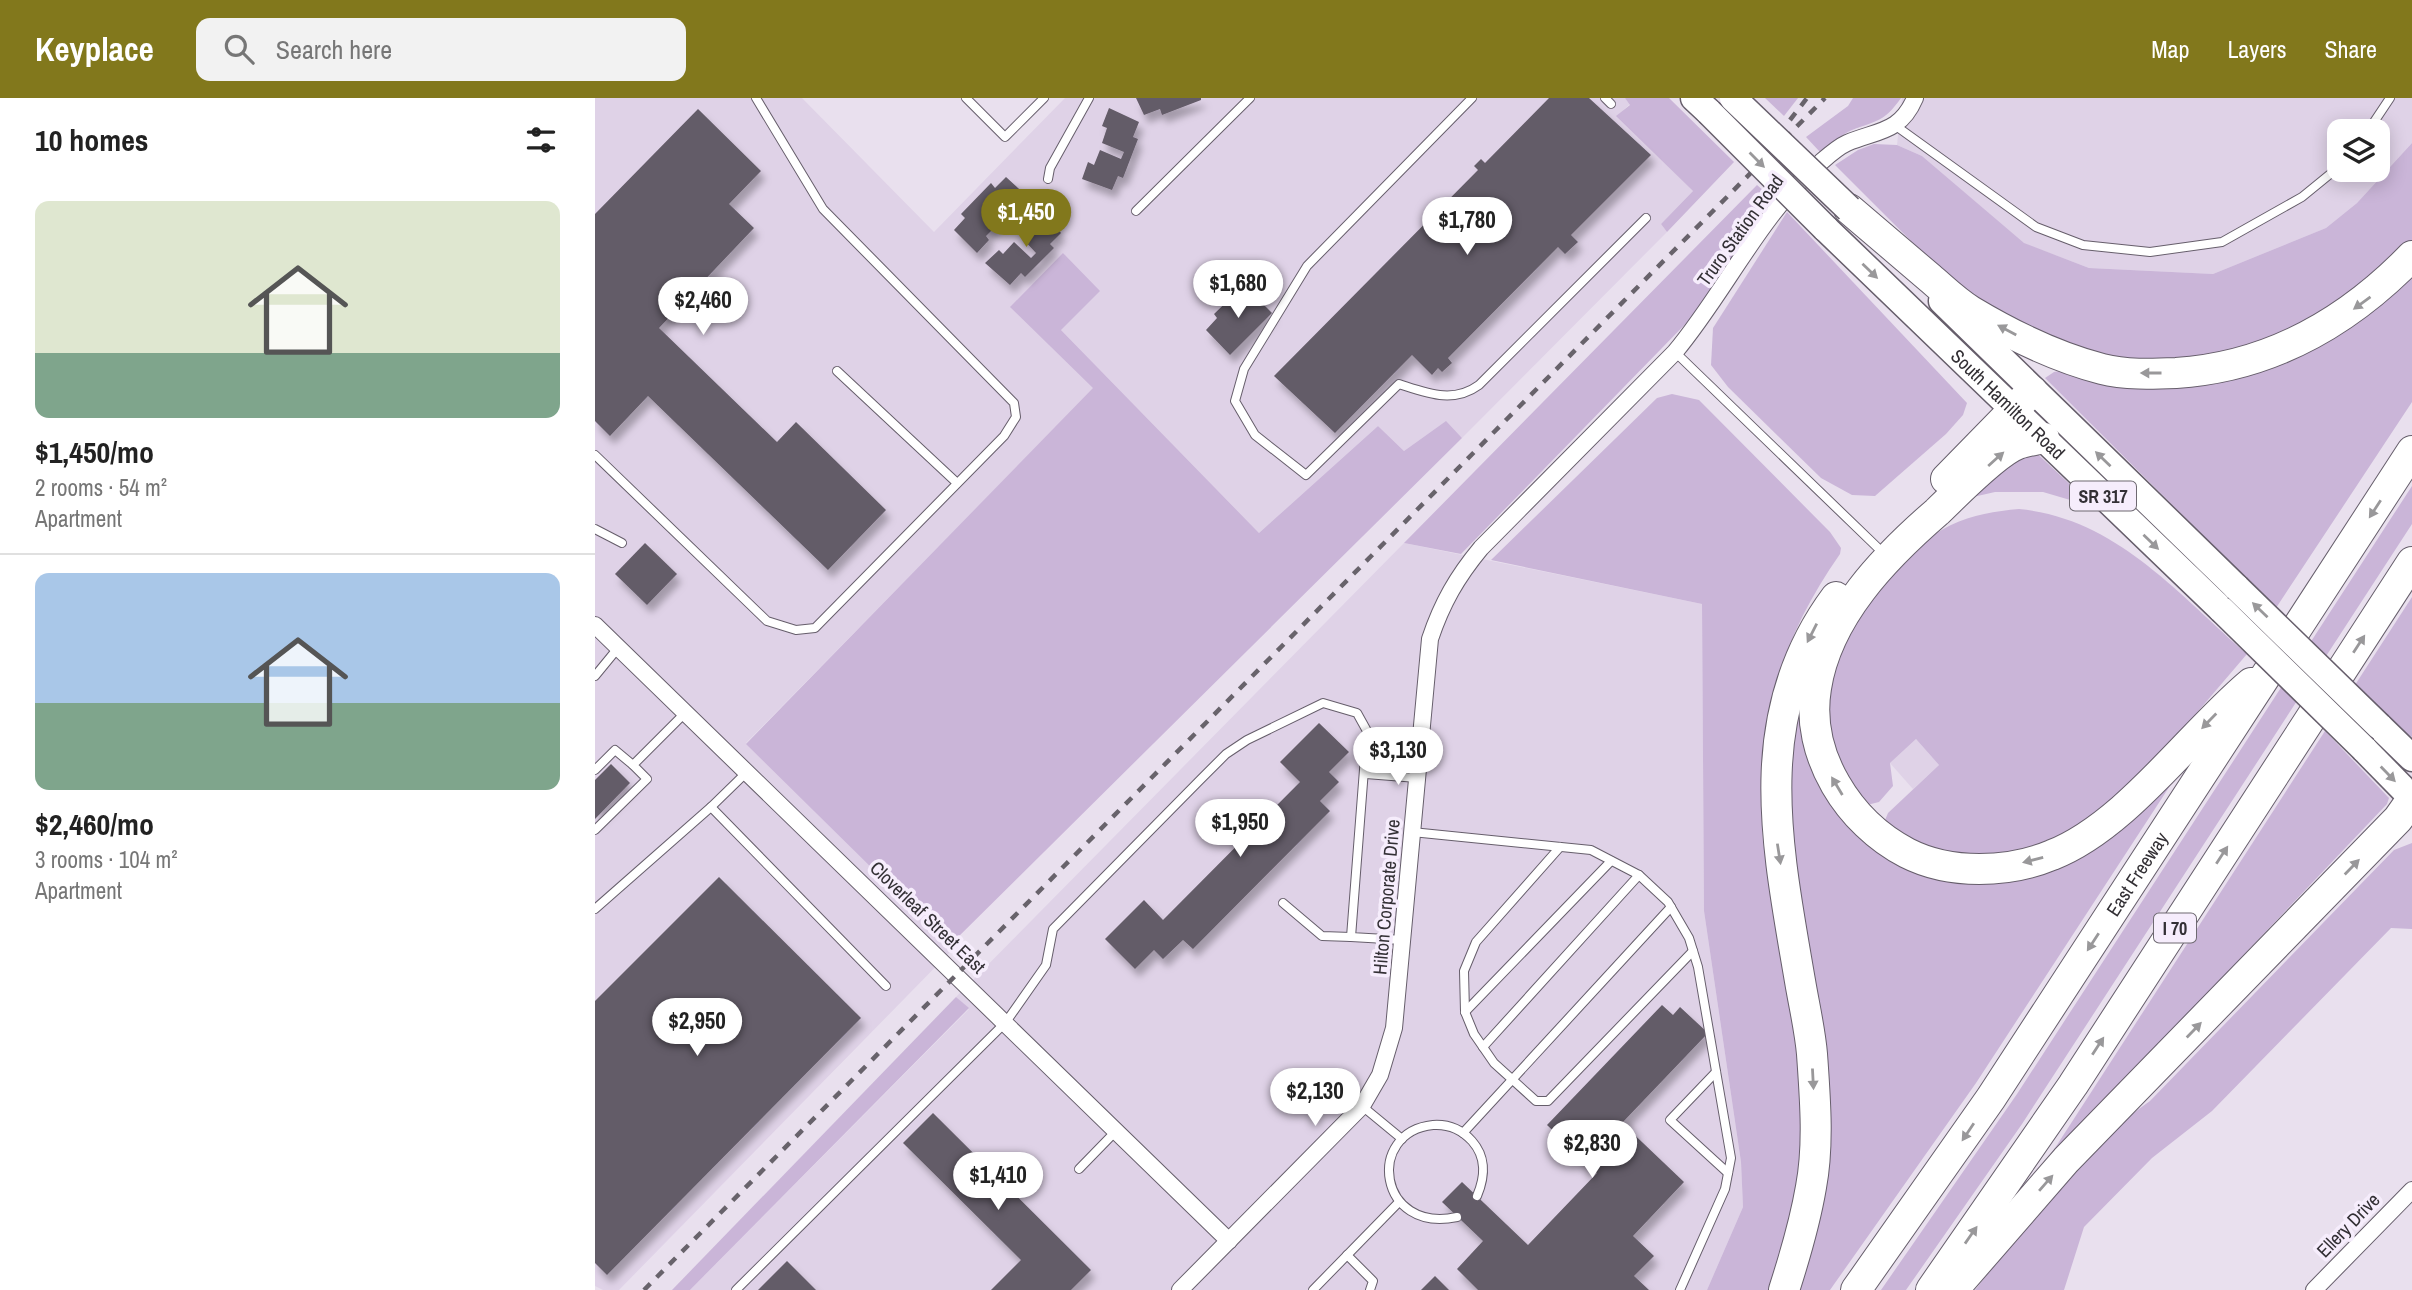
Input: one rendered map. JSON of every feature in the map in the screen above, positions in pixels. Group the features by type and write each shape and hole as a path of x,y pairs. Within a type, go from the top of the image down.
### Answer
{"highway":[{"path":"1849,209 1969,310 2049,351 2103,369 2132,373 2201,371 2262,357 2292,345 2320,331 2370,297 2412,256"},
{"path":"1784,1290 1812,1184 1815,1111 1812,1052 1777,844 1775,766 1787,691 1801,654 1818,621 1877,547 2023,400"},
{"path":"2044,438 2006,450 1911,535 1857,595 1835,633 1816,688 1816,720 1820,748 1833,780 1853,811 1908,854 1945,865 1980,870 2052,855 2112,817 2223,706 2279,660"},
{"name":"East Freeway","path":"1856,1290 1991,1098 2279,660 2412,452"},
{"name":"I 70","path":"1931,1290 2073,1085 2412,562"},
{"path":"1953,1290 2066,1160 2389,830 2412,799"}],"main road":[{"name":"South Hamilton Road","path":"1733,98 1849,209 2023,400 2044,438 2412,799"},
{"name":"South Hamilton Road","path":"1701,105 1825,228 2237,587 2412,758"}],"street":[{"path":"1896,126 1915,98"},
{"name":"Truro Station Road","path":"1675,352 1697,325 1777,208 1798,185 1845,144 1896,126"},
{"name":"Hilton Corporate Drive","path":"1180,1290 1362,1106 1389,1050 1394,1028 1403,940 1430,639 1442,604 1458,575 1481,548 1675,352"},
{"name":"Cloverleaf Street East","path":"595,625 1229,1241"},
{"name":"Ellery Drive","path":"2314,1290 2412,1190"}],"lane":[{"path":"595,455 767,621 796,630 815,628 1004,436 1016,417 1014,402 823,209 756,98"},
{"path":"966,98 1005,136 1044,98"},
{"path":"1048,179 1050,168 1089,98"},
{"path":"1136,211 1250,98"},
{"path":"1472,98 1307,267 1244,369 1235,401 1255,435 1306,475 1399,384 1442,397 1469,393 1646,218"},
{"path":"2376,119 2390,98"},
{"path":"1896,126 2036,226 2083,245 2150,252 2222,242 2302,197 2327,177"},
{"path":"1675,352 1877,547"},
{"path":"837,371 957,483"},
{"path":"595,529 622,542"},
{"path":"595,676 618,648"},
{"path":"736,1290 1006,1022 1046,965 1053,929 1226,754 1247,740 1323,703 1357,713 1367,731 1366,774 1351,937"},
{"path":"633,765 686,712"},
{"path":"595,770 615,750 647,779 595,830"},
{"path":"595,909 748,771"},
{"path":"1366,774 1417,778"},
{"path":"711,807 886,986"},
{"path":"1412,832 1591,850 1639,875 1671,907 1693,951 1731,1158 1725,1189 1680,1290"},
{"path":"1560,847 1476,942 1464,971 1465,1012 1473,1034 1512,1080 1536,1101 1548,1101 1693,951"},
{"path":"1465,1012 1611,861"},
{"path":"1483,1047 1639,875"},
{"path":"1283,903 1322,936 1403,940"},
{"path":"1463,1133 1671,907"},
{"path":"1716,1072 1670,1120 1728,1173"},
{"path":"1362,1106 1402,1139"},
{"path":"1457,1217 1434,1220 1421,1218 1399,1202 1389,1177 1394,1151 1402,1139 1425,1126 1438,1125 1463,1133 1480,1154 1484,1167 1483,1181 1477,1196"},
{"path":"1079,1169 1117,1130"},
{"path":"1313,1290 1399,1202"},
{"path":"1347,1255 1373,1282 1370,1290"}],"shaded area":[{"path":"595,98 802,98 934,232 1065,98 1625,98 1630,104 1617,116 1693,191 1661,224 1667,232 1462,438 1445,422 1404,451 1378,426 1259,533 1060,329 1064,253 1011,306 1094,388 746,743 955,947 619,1290 603,1290 595,1286"},
{"path":"1625,98 1669,98 1734,162 1667,232 1661,224 1693,191 1616,116 1630,105"},
{"path":"1765,98 1798,98 1784,116"},
{"path":"1853,98 1901,98 1885,116 1848,132 1820,152 1806,137 1848,106"},
{"path":"1902,98 2412,98 2412,143 2390,167 2390,119 2327,119 2327,182 2376,182 2357,203 2326,228 2213,274 2089,268 2023,243 1922,156 1897,145"},
{"path":"2412,143 2412,244 2328,313 2238,351 2178,360 2128,359 2073,349 1964,294 1835,165 1858,150 1874,144 1897,145 1922,156 2024,243 2089,268 2213,274 2326,228 2357,203 2376,182 2390,182 2390,167"},
{"path":"1757,185 1773,199 1751,225 1701,308 1461,554 1404,543"},
{"path":"1787,212 1967,403 1963,415 1946,434 1875,496 1852,495 1821,478 1728,387 1711,365 1713,328"},
{"path":"1063,253 1100,291 1061,330 1259,533 1378,426 1404,451 1446,421 1462,438 950,945 746,744 1093,388 1010,307"},
{"path":"2412,272 2412,402 2276,608 2045,378 2054,372 2065,370 2180,382"},
{"path":"1672,394 1699,400 1830,532 1841,548 1800,622 1785,656 1767,727 1763,763 1763,842 1805,1091 1799,1181 1771,1290 1707,1290 1743,1207 1741,1162 1704,911 1702,604 1491,560 1657,398"},
{"path":"2029,446 2094,507 2043,492 1995,492 1973,497"},
{"path":"2412,486 2412,524 2022,1124 1906,1290 1881,1290 2017,1094"},
{"path":"2019,509 2054,515 2086,527 2116,543 2170,584 2247,654 2159,757 2089,825 2021,854 1947,856 1883,825 1888,813 1939,765 1916,739 1890,763 1893,786 1879,802 1867,805 1847,779 1834,752 1828,730 1827,702 1833,673 1845,642 1862,612 1904,559 1928,539 1951,525 1984,514"},
{"path":"1404,543 1702,604 1704,911 1741,1162 1743,1207 1707,1290 690,1290 969,1009 956,997"},
{"path":"2412,597 2412,737 2401,731 2355,685"},
{"path":"1800,687 1832,794 1979,877 2179,772 1976,1083 1830,1290 1796,1290 1810,1242 1783,819"},
{"path":"2325,731 2389,798 2387,804 2044,1165"},
{"path":"1916,739 1939,765 1913,789 1890,763"},
{"path":"2412,843 2412,929 2391,928 2212,1111 2152,1158 2084,1227 2064,1290 1975,1290 2078,1165 2125,1120 2150,1101 2394,850"},
{"path":"956,997 969,1008 690,1290 672,1290"}],"building":[{"path":"1136,98 1201,100 1162,115 1160,109 1144,115"},
{"path":"1549,98 1589,98 1651,155 1571,235 1578,242 1565,254 1558,247 1448,358 1452,363 1442,372 1438,368 1432,375 1412,355 1335,433 1274,376 1478,170 1474,166 1481,159 1485,163"},
{"path":"1109,108 1139,122 1133,137 1138,139 1123,178 1118,176 1112,190 1082,179 1088,162 1094,165 1100,150 1121,159 1124,152 1102,143 1107,128 1102,126"},
{"path":"698,109 761,171 729,204 754,228 659,328 777,442 796,422 886,510 828,570 648,396 610,436 595,421 595,214"},
{"path":"1006,177 1030,199 1017,212 1012,208 1001,220 985,203 982,207 997,225 986,236 989,240 977,253 954,230 965,218 961,214 991,183 995,188"},
{"path":"1040,207 1061,233 1050,244 1054,248 1025,277 1021,273 1010,285 985,263 999,250 1003,254 1014,242 1031,258 1036,253 1020,236 1030,226 1026,221"},
{"path":"1244,285 1272,313 1230,355 1206,330 1217,318 1214,314"},
{"path":"645,543 677,574 647,605 615,574"},
{"path":"1319,723 1349,752 1329,772 1339,782 1320,801 1330,811 1193,949 1183,940 1163,959 1154,950 1135,969 1105,939 1144,900 1163,920 1300,782 1280,762"},
{"path":"611,764 630,783 595,819 595,780"},
{"path":"719,877 861,1018 607,1275 595,1263 595,1001"},
{"path":"1662,1005 1673,1015 1680,1007 1708,1033 1622,1123 1684,1182 1633,1236 1654,1256 1634,1276 1649,1290 1478,1290 1457,1269 1483,1241 1442,1202 1462,1182 1528,1245 1597,1173 1547,1125"},
{"path":"933,1113 1091,1270 1071,1290 991,1290 1021,1260 903,1143"},
{"path":"787,1261 816,1290 758,1290"},
{"path":"1435,1276 1449,1290 1421,1290"}],"railway":[{"path":"1790,120 1807,98"},
{"path":"644,1290 1825,98"}]}
